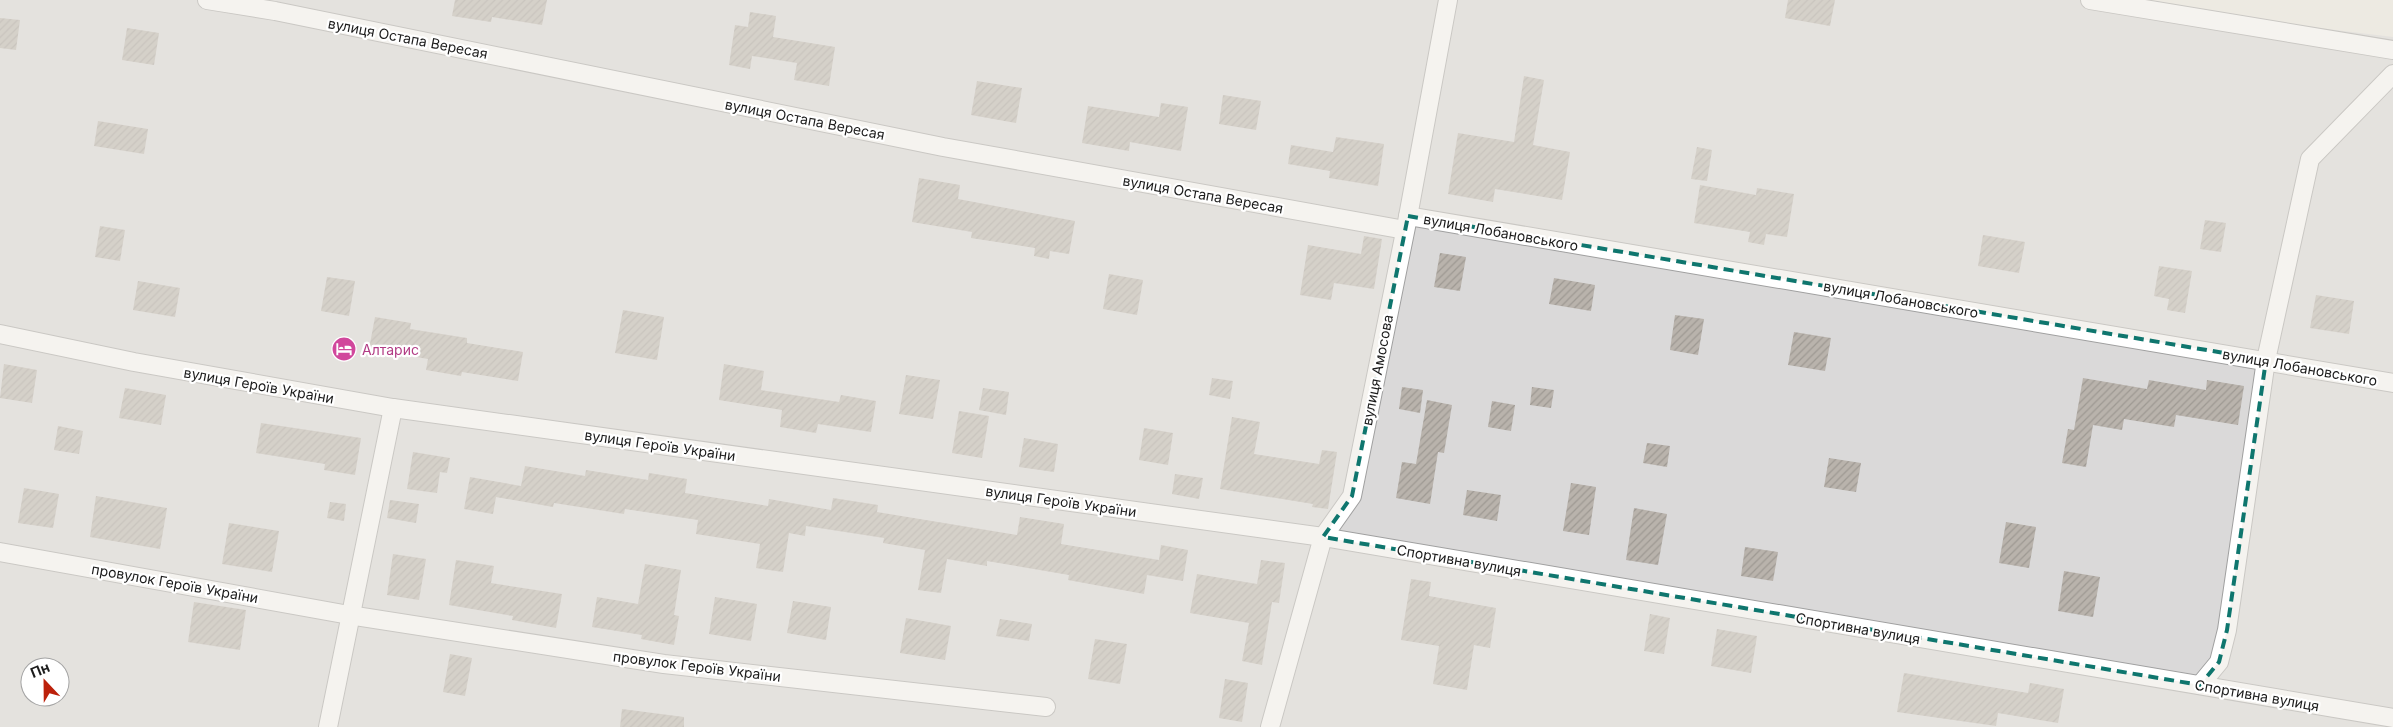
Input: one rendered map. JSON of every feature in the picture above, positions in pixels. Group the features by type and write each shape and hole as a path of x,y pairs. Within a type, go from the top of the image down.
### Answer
{"street":[{"name":"вулиця Остапа Вересая","path":"207,0 275,11 944,147 1407,223"},
{"name":"вулиця Амосова","path":"1270,727 1323,537 1352,496 1407,223 1448,0"},
{"path":"2090,0 2393,50"},
{"path":"2200,685 2219,662 2227,630 2266,360 2310,159 2393,74"},
{"name":"вулиця Лобановського","path":"1407,223 2266,360 2393,383"},
{"name":"вулиця Героїв України","path":"0,334 134,362 393,408 1323,537"},
{"path":"328,727 349,615 393,408"},
{"name":"Спортивна вулиця","path":"1323,537 2393,718"},
{"name":"провулок Героїв України","path":"0,552 349,615 664,664 1046,707"}],"highlighted area":[{"path":"1408,216 2266,360 2227,630 2219,662 2200,685 1323,537 1352,496"}],"shaded area":[{"path":"0,0 2091,0 2393,37 2393,727 0,727"}],"building":[{"path":"455,0 547,0 542,25 492,17 491,22 452,16"},
{"path":"1788,0 1835,0 1830,26 1785,18"},
{"path":"750,12 776,16 773,37 835,47 829,86 794,80 797,63 752,56 750,69 729,65 735,25 748,27"},
{"path":"0,18 20,20 16,50 0,48"},
{"path":"127,28 159,33 154,65 122,60"},
{"path":"1524,76 1544,80 1533,145 1570,152 1562,200 1495,189 1493,202 1448,194 1458,133 1514,142"},
{"path":"977,81 1022,88 1016,123 971,115"},
{"path":"1223,95 1261,101 1256,130 1219,124"},
{"path":"1161,103 1188,107 1181,151 1130,142 1129,151 1082,143 1088,106 1159,117"},
{"path":"98,121 148,129 144,154 94,146"},
{"path":"1336,137 1384,144 1378,186 1329,178 1330,171 1288,164 1291,145 1333,152"},
{"path":"1697,147 1712,150 1707,181 1691,179"},
{"path":"919,178 960,185 958,199 1075,221 1069,254 1050,251 1049,259 1034,256 1035,248 971,238 972,232 912,222"},
{"path":"1700,185 1756,195 1757,188 1794,194 1787,237 1766,234 1764,245 1748,242 1750,232 1694,223"},
{"path":"2205,220 2226,223 2221,252 2200,249"},
{"path":"100,226 125,230 120,261 95,257"},
{"path":"1983,235 2025,242 2019,273 1978,266"},
{"path":"1364,236 1382,239 1374,289 1334,283 1331,300 1300,295 1308,245 1361,254"},
{"path":"1440,253 1466,257 1460,291 1434,287"},
{"path":"2159,266 2192,271 2185,313 2167,310 2169,299 2154,296"},
{"path":"1109,274 1143,280 1137,315 1103,309"},
{"path":"327,277 355,281 349,316 321,311"},
{"path":"1554,278 1595,285 1591,311 1549,304"},
{"path":"138,281 180,288 175,317 133,310"},
{"path":"2316,295 2354,301 2349,334 2310,328"},
{"path":"623,310 664,317 657,360 615,353"},
{"path":"1675,315 1704,319 1698,355 1670,350"},
{"path":"375,317 411,323 410,329 467,338 467,343 523,352 518,381 462,372 461,376 426,370 428,359 369,349"},
{"path":"1794,332 1831,338 1825,371 1788,365"},
{"path":"4,364 37,370 32,403 0,398"},
{"path":"724,364 764,371 761,390 839,402 841,395 876,401 871,432 818,424 816,433 780,427 782,410 719,400"},
{"path":"906,375 940,380 933,419 899,414"},
{"path":"1212,378 1233,381 1230,399 1209,395"},
{"path":"2083,378 2147,389 2149,380 2206,390 2207,380 2244,386 2238,425 2176,415 2174,427 2124,419 2122,430 2093,425 2086,467 2062,463 2068,429 2074,430"},
{"path":"1402,387 1423,390 1420,413 1399,409"},
{"path":"1532,387 1554,390 1551,408 1530,405"},
{"path":"125,388 166,395 161,425 119,418"},
{"path":"983,388 1009,392 1006,415 979,410"},
{"path":"1427,400 1452,405 1444,453 1438,452 1430,504 1396,498 1402,462 1416,464"},
{"path":"1492,401 1515,405 1511,431 1488,427"},
{"path":"959,411 989,416 982,458 952,453"},
{"path":"1232,417 1260,422 1254,454 1319,464 1322,450 1337,452 1328,509 1312,507 1313,504 1220,489"},
{"path":"261,423 361,438 355,475 324,470 325,464 256,453"},
{"path":"58,426 83,431 79,454 54,450"},
{"path":"1144,428 1173,433 1168,465 1139,460"},
{"path":"1024,438 1058,444 1054,472 1019,467"},
{"path":"1647,443 1670,446 1667,467 1643,463"},
{"path":"413,452 450,458 447,473 440,472 437,493 407,489"},
{"path":"1829,458 1861,463 1856,492 1824,487"},
{"path":"525,466 585,476 586,470 648,480 649,473 687,479 685,493 768,506 769,499 831,510 833,498 878,505 877,512 1017,535 1020,517 1064,524 1061,544 1159,560 1161,545 1188,550 1183,581 1147,575 1144,594 1068,580 1069,575 987,561 987,566 947,559 941,593 918,590 925,550 883,543 884,538 806,526 805,536 789,533 783,572 756,568 760,544 696,534 698,520 625,509 624,514 554,503 553,507 496,497 493,514 464,509 470,477 521,486"},
{"path":"1175,474 1203,478 1199,499 1172,494"},
{"path":"1571,483 1596,487 1589,535 1563,531"},
{"path":"24,488 59,494 53,528 18,523"},
{"path":"1467,490 1501,495 1497,521 1463,515"},
{"path":"96,496 167,508 160,549 90,537"},
{"path":"390,500 419,504 416,523 387,518"},
{"path":"330,502 346,504 344,521 327,518"},
{"path":"1634,508 1667,514 1658,565 1626,560"},
{"path":"2006,522 2036,527 2029,568 1999,563"},
{"path":"229,523 279,531 272,572 222,564"},
{"path":"1745,547 1778,552 1773,581 1741,576"},
{"path":"393,554 426,559 419,600 387,595"},
{"path":"456,560 494,566 491,583 562,594 556,628 512,620 513,616 449,605"},
{"path":"1261,560 1285,563 1279,603 1272,602 1262,665 1242,661 1249,623 1190,613 1197,574 1257,584"},
{"path":"645,564 681,570 674,615 679,616 674,645 641,639 642,635 592,627 597,597 638,604"},
{"path":"2064,571 2100,577 2093,617 2058,611"},
{"path":"1411,579 1431,582 1429,596 1496,608 1490,648 1474,645 1467,690 1433,684 1439,646 1401,640"},
{"path":"715,597 757,604 751,641 709,634"},
{"path":"793,601 831,607 826,640 787,633"},
{"path":"194,602 246,610 240,650 188,642"},
{"path":"1650,614 1670,618 1664,654 1644,651"},
{"path":"906,618 951,626 945,660 900,653"},
{"path":"1000,619 1032,624 1029,641 996,636"},
{"path":"1717,629 1757,636 1751,673 1711,666"},
{"path":"1095,639 1127,644 1120,684 1088,679"},
{"path":"450,654 472,658 465,696 443,692"},
{"path":"1904,673 2028,693 2030,683 2064,689 2058,723 1998,713 1996,726 1897,712"},
{"path":"1225,679 1248,683 1242,722 1219,718"},
{"path":"622,709 684,717 684,727 620,727"}],"place":[{"name":"Алтарис","path":"344,349"}]}
